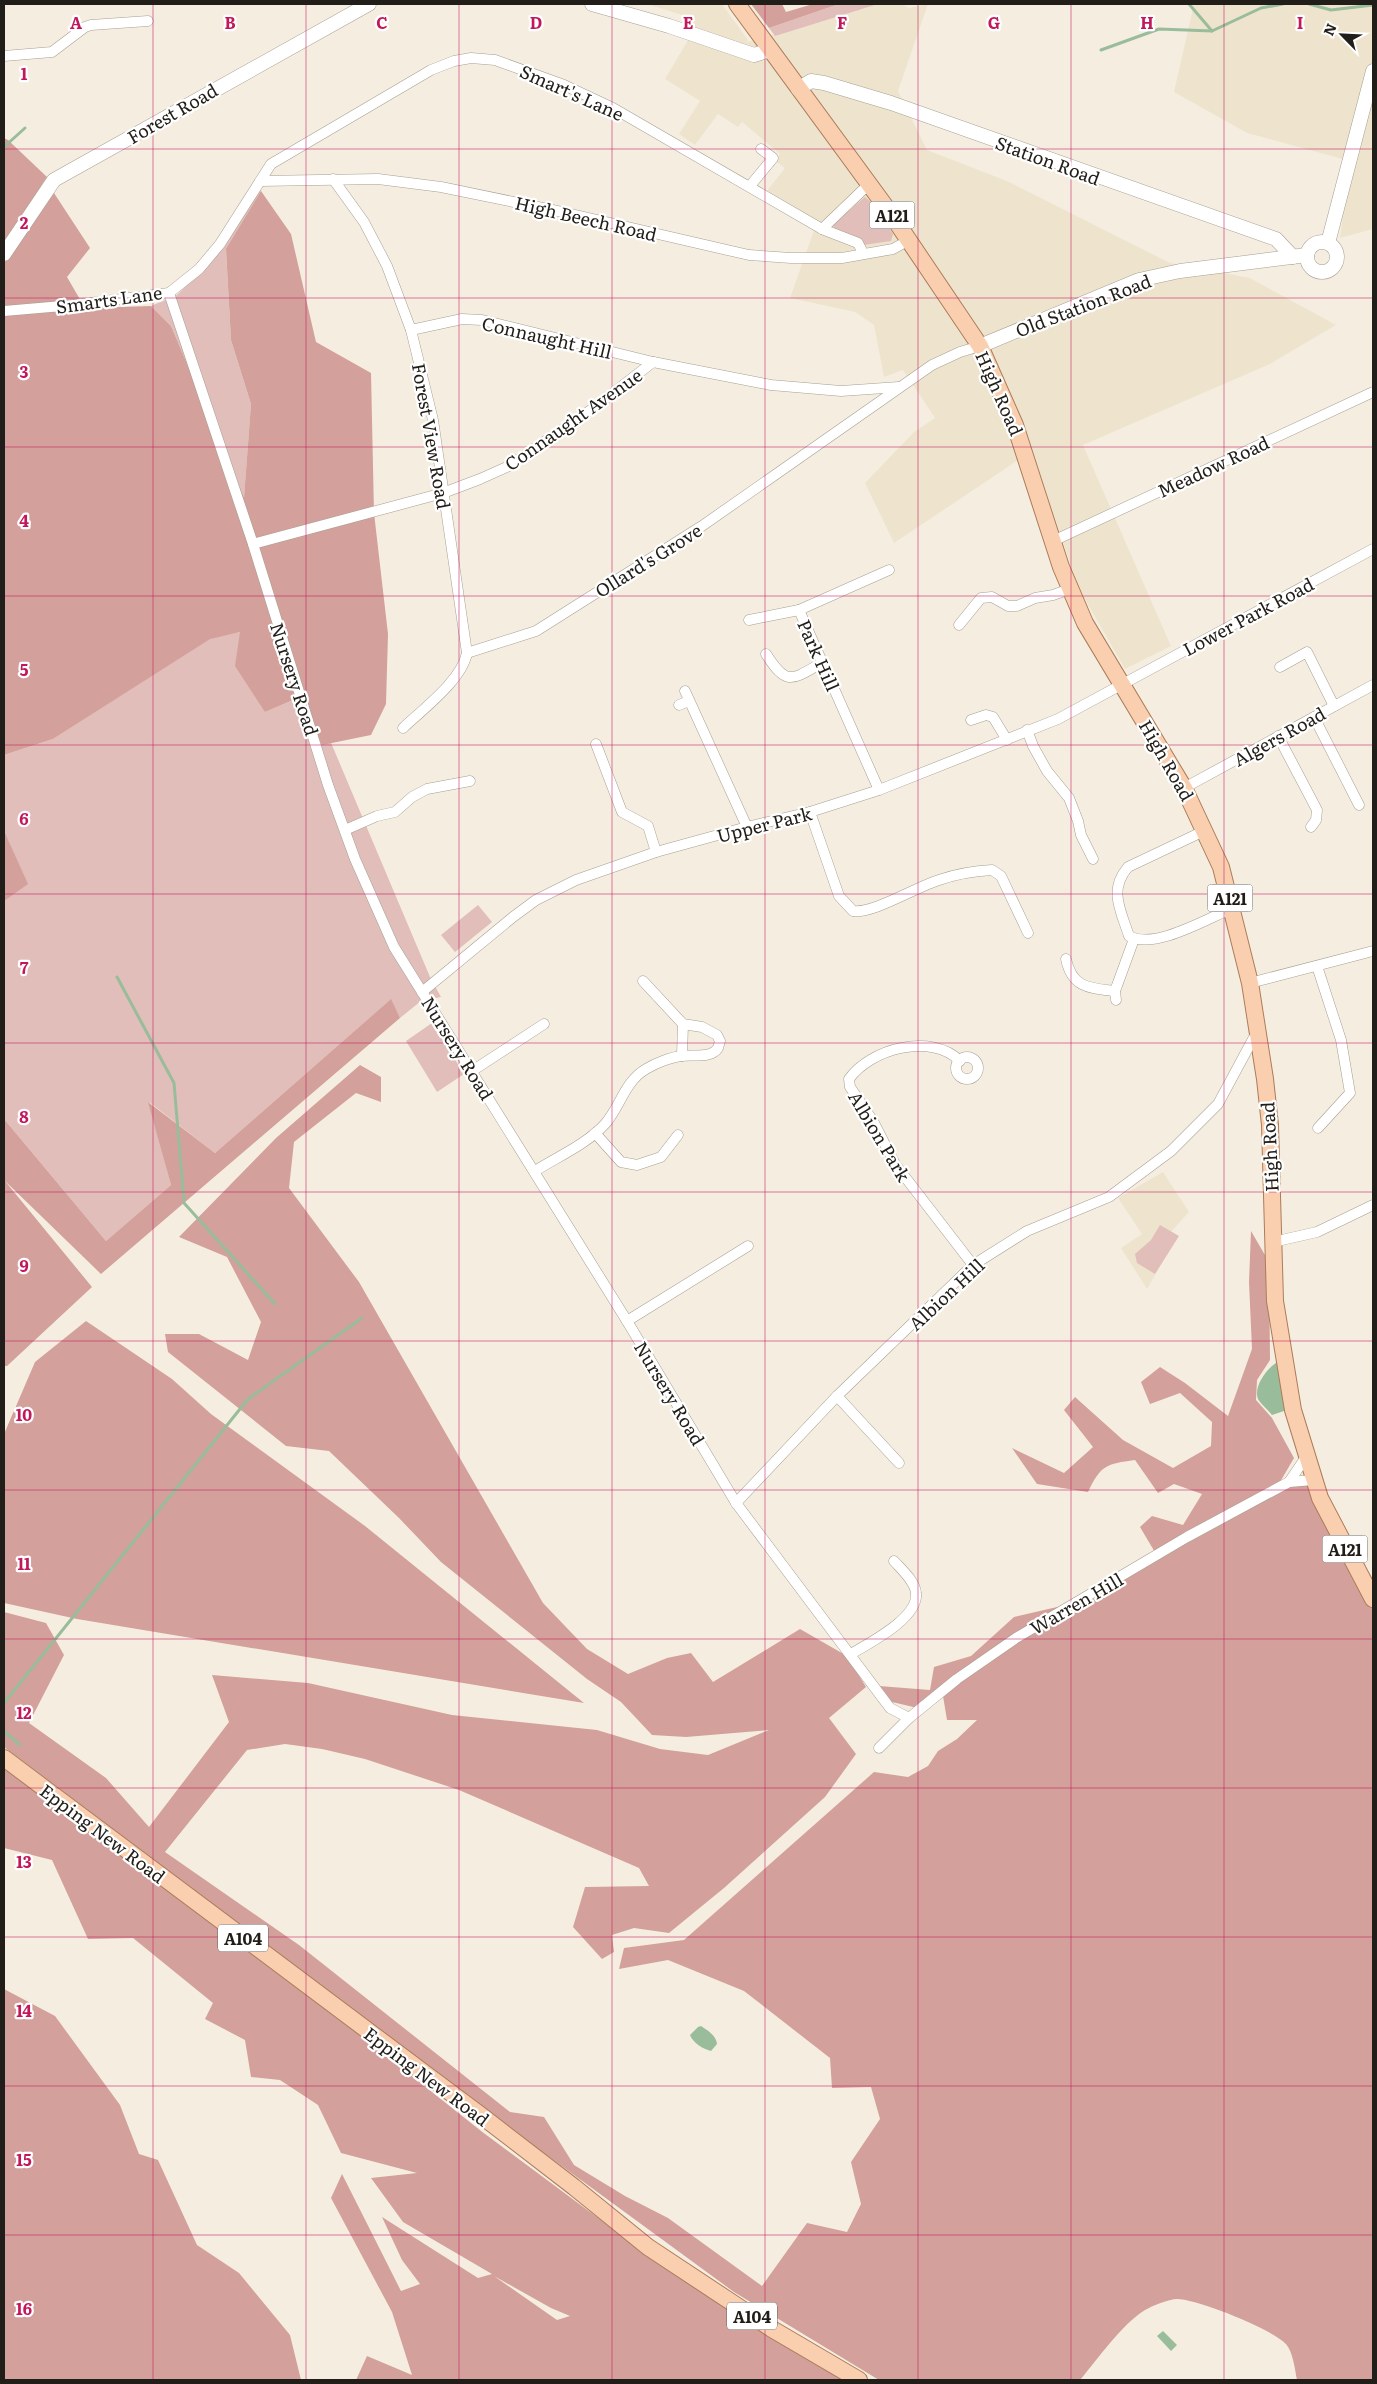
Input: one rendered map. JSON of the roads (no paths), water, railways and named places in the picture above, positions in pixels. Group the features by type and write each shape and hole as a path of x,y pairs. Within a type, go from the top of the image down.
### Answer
{"main road":[{"name":"High Road","path":"737,4 909,240 980,346 1015,425 1070,589 1086,623 1184,788 1206,830 1221,867 1233,908 1250,983 1270,1125 1275,1301 1293,1410 1313,1480 1331,1522 1373,1599"},
{"name":"Epping New Road","path":"4,1758 483,2117 648,2247 772,2329 859,2380"}],"street":[{"name":"Forest Road","path":"4,254 54,180 369,4"},
{"path":"592,4 669,26 754,55 770,50"},
{"path":"4,56 52,52 90,25 148,21"},
{"name":"Smart's Lane","path":"271,164 431,70 454,60 470,58 495,60 523,69 595,99 750,186 822,229 858,243 863,253"},
{"path":"1328,243 1373,71"},
{"name":"Station Road","path":"798,89 810,81 824,83 891,103 1276,239 1293,257"},
{"path":"750,186 774,158 762,148"},
{"name":"Smarts Lane","path":"4,311 74,305 169,293 199,269 220,244 271,164"},
{"name":"Forest View Road","path":"333,179 364,222 388,266 411,330 433,420 466,653"},
{"name":"High Beech Road","path":"260,181 378,179 441,187 567,213 748,255 790,258 842,258 893,248 909,240"},
{"path":"822,229 869,184"},
{"path":"1317,243 1328,243 1337,253 1336,265 1326,272 1315,270 1310,266 1307,256 1312,246 1317,243"},
{"name":"Old Station Road","path":"980,346 1139,280 1180,271 1307,256"},
{"name":"Nursery Road","path":"169,293 253,544 291,670 355,860 394,947 628,1321 736,1503 890,1708 909,1718"},
{"name":"Connaught Hill","path":"411,330 462,319 482,320 653,362"},
{"name":"Connaught Avenue","path":"253,544 443,493 480,480 509,466 595,408 653,362 771,385 841,392 900,387 932,365 960,352 980,346"},
{"name":"Ollard's Grove","path":"466,653 536,631 702,526 900,387"},
{"name":"Meadow Road","path":"1053,541 1373,392"},
{"name":"Lower Park Road","path":"1123,683 1373,549"},
{"name":"Park Hill","path":"879,790 799,610 888,570"},
{"path":"959,625 981,598 992,597 1008,606 1016,606 1035,598 1053,595 1070,589"},
{"path":"749,620 799,610"},
{"path":"1280,667 1307,652 1334,706"},
{"path":"403,728 444,689 465,663 466,653"},
{"path":"766,654 778,672 784,677 793,678 823,662"},
{"name":"Upper Park","path":"422,992 536,900 576,880 656,852 746,827 810,812 879,790 1058,719 1123,683"},
{"name":"Algers Road","path":"1184,788 1373,685"},
{"path":"679,705 687,696 746,827"},
{"path":"971,720 986,715 993,717 1007,740"},
{"path":"1314,717 1359,805"},
{"path":"1027,730 1033,746 1047,771 1069,798 1081,835 1093,859"},
{"path":"1278,736 1317,810 1316,820 1311,827"},
{"path":"596,744 622,812 648,826 656,852"},
{"path":"345,830 377,816 395,812 412,797 427,789 470,781"},
{"path":"810,812 840,896 853,911 868,911 939,880 992,870 1001,876 1028,933"},
{"path":"1206,830 1128,867 1120,876 1116,891 1118,904 1129,936 1147,942 1161,939 1233,908"},
{"path":"1066,960 1069,974 1086,988 1115,995 1134,939"},
{"path":"1250,983 1373,951"},
{"path":"1318,966 1341,1040 1350,1093 1318,1128"},
{"path":"642,981 683,1024 682,1056"},
{"path":"472,1071 544,1024"},
{"path":"534,1171 595,1134 606,1124 630,1083 649,1067 682,1056 716,1052 720,1045 714,1032 690,1024 683,1024"},
{"name":"Albion Hill","path":"736,1503 837,1396 973,1265 1027,1231 1109,1197 1171,1151 1218,1104 1253,1039 1258,1035"},
{"name":"Albion Park","path":"960,1060 954,1055 935,1047 920,1045 875,1058 856,1070 849,1080 850,1087 874,1121 895,1164 973,1265"},
{"path":"595,1134 621,1162 637,1165 661,1157 678,1135"},
{"path":"1273,1242 1317,1232 1373,1205"},
{"path":"628,1321 748,1246"},
{"path":"837,1396 899,1463"},
{"name":"Warren Hill","path":"1289,1482 1306,1457"},
{"name":"Warren Hill","path":"879,1748 909,1718 957,1679 1016,1638 1187,1537 1289,1482 1313,1480"},
{"path":"851,1654 884,1634 906,1616 915,1602 916,1593 913,1585 894,1561"}],"waterway":[{"path":"1189,4 1212,31 1261,8 1283,4"},
{"path":"1309,4 1331,10 1373,5"},
{"path":"1101,50 1159,29 1212,31"},
{"path":"4,147 25,128"},
{"path":"117,977 174,1083 184,1203 275,1304"},
{"path":"4,1703 248,1399 362,1318"},
{"path":"4,1731 20,1745"}]}
